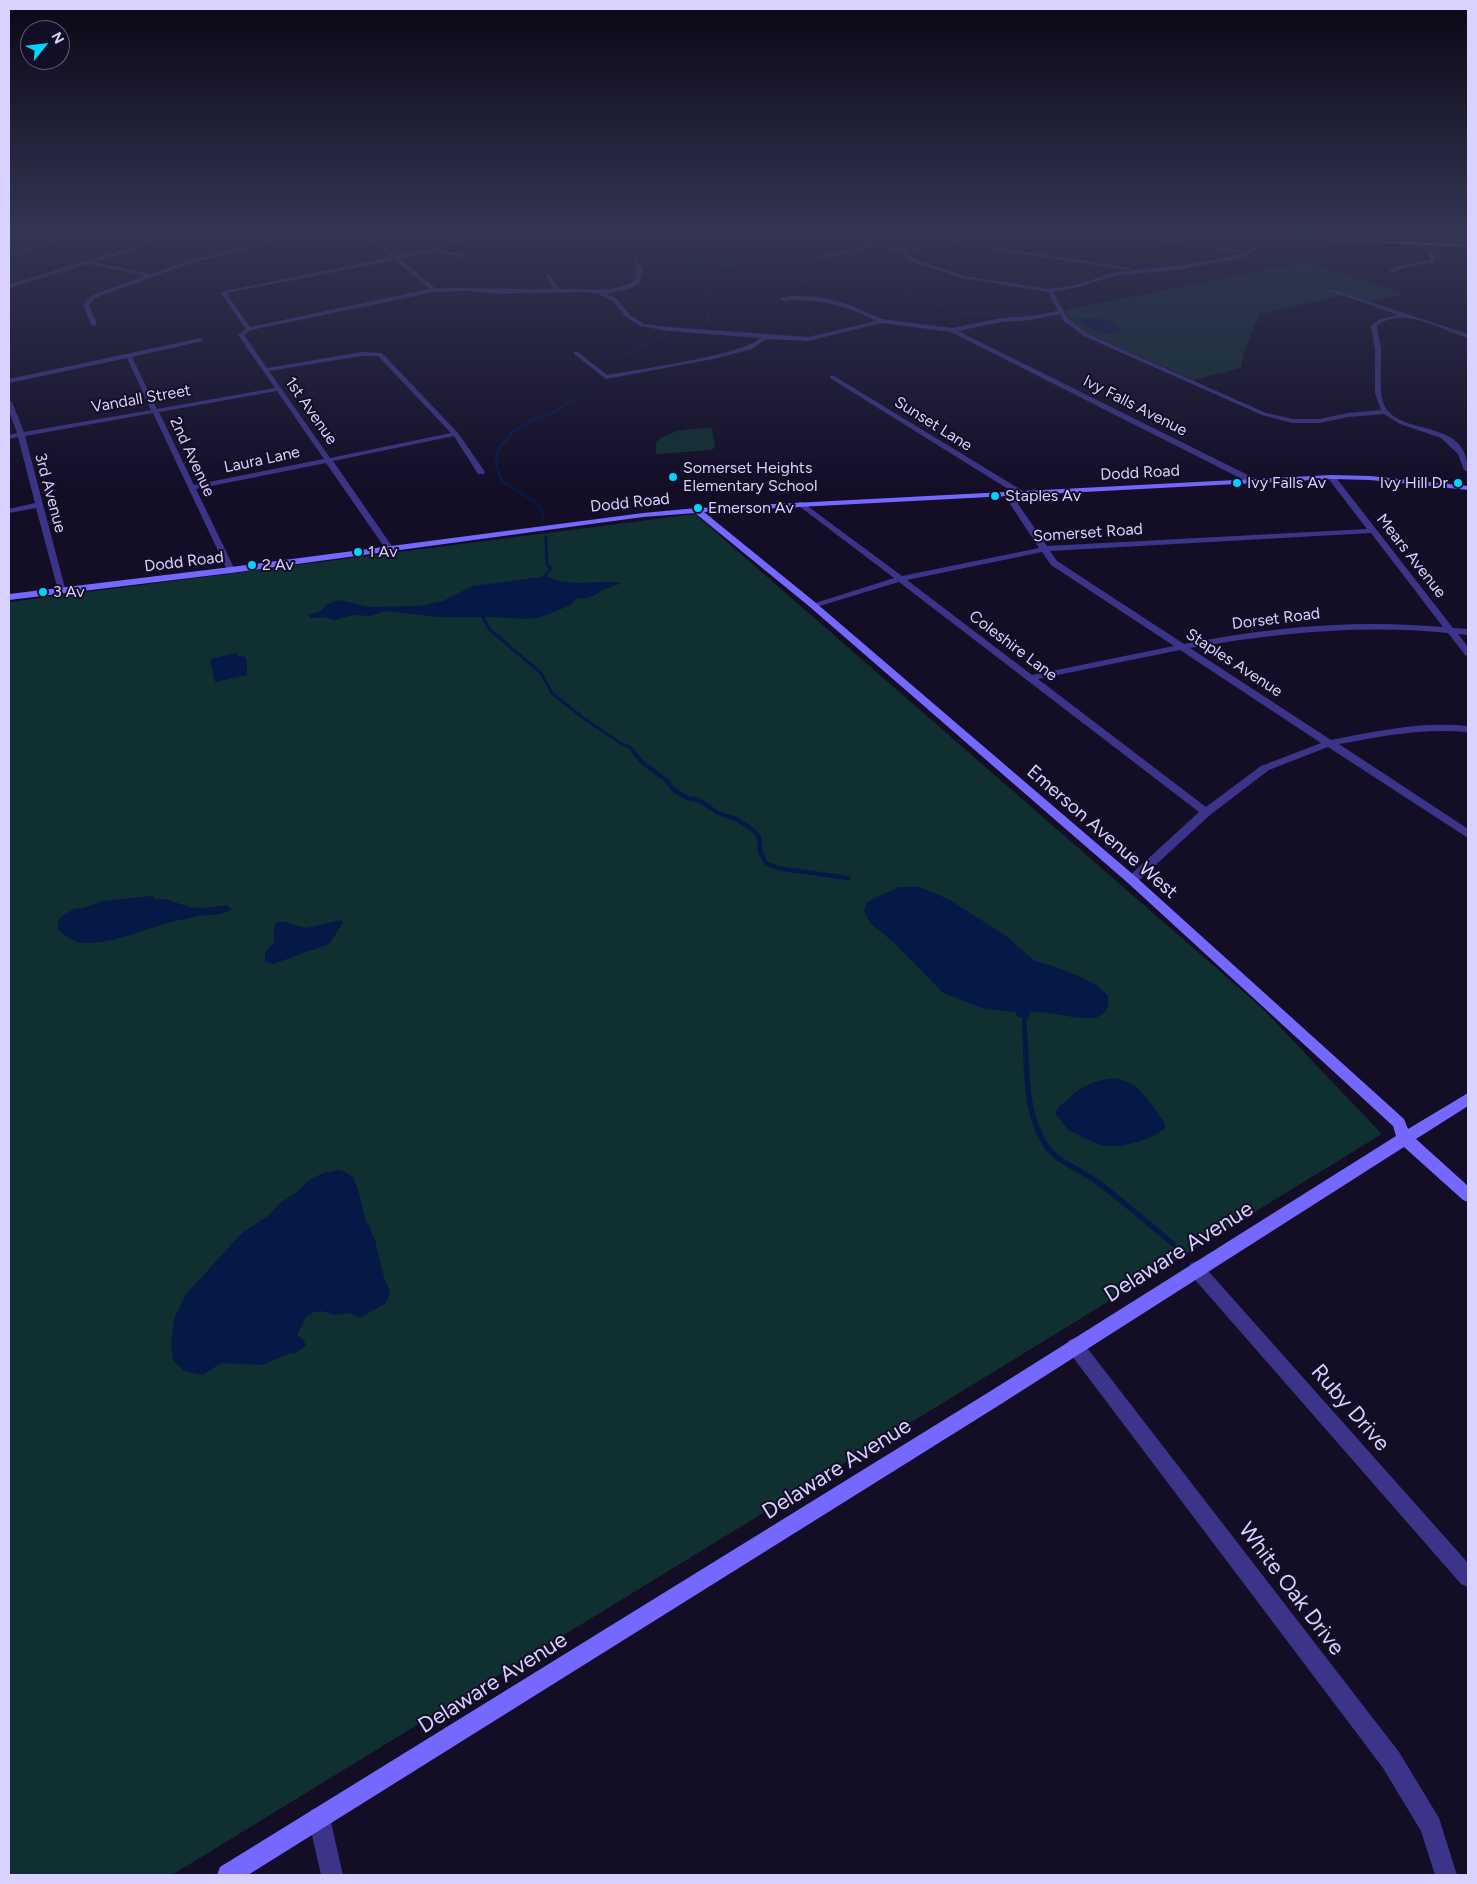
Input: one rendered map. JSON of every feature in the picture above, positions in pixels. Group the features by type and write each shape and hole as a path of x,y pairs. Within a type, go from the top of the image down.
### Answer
{"street":[{"path":"92,320 94,324"},
{"path":"243,320 249,329 292,320"},
{"path":"635,320 642,324 671,329 808,339 880,321 952,330 1002,320"},
{"path":"1066,320 1086,335 1264,414 1293,421 1319,421 1348,415 1386,412"},
{"path":"1384,320 1374,326 1378,350 1380,403 1386,412 1400,420 1442,435 1454,443 1467,463 1468,470"},
{"path":"1420,320 1468,336"},
{"name":"1st Avenue","path":"249,329 241,335 390,549"},
{"name":"Ivy Falls Avenue","path":"952,330 1253,481"},
{"path":"576,353 606,377 713,357 750,348 764,337"},
{"path":"9,381 201,340"},
{"path":"266,370 362,354 380,354 456,434 481,472"},
{"name":"2nd Avenue","path":"129,356 231,570"},
{"name":"Sunset Lane","path":"832,377 1020,493"},
{"name":"Vandall Street","path":"9,437 279,389"},
{"name":"3rd Avenue","path":"9,402 21,435 62,592"},
{"name":"Laura Lane","path":"191,488 456,434"},
{"name":"Dodd Road","path":"9,597 62,592 644,515 697,510 1331,477 1370,478 1468,488"},
{"name":"Mears Avenue","path":"1331,477 1468,653"},
{"name":"Staples Avenue","path":"1020,493 1014,504 1054,563 1468,834"},
{"name":"Coleshire Lane","path":"802,504 1206,812"},
{"path":"9,511 39,505"},
{"name":"Emerson Avenue West","path":"697,510 813,605 1132,880 1399,1123 1404,1138 1468,1195"},
{"name":"Somerset Road","path":"813,605 901,579 1045,549 1372,531"},
{"name":"Dorset Road","path":"1030,678 1181,646 1281,632 1360,625 1449,629 1468,632"},
{"path":"1132,880 1206,812 1265,768 1330,743 1402,729 1468,729"},
{"name":"Delaware Avenue","path":"228,1875 995,1398 1196,1269 1468,1099"},
{"name":"Ruby Drive","path":"1196,1269 1468,1577"},
{"name":"White Oak Drive","path":"1075,1346 1391,1760 1431,1826 1446,1875"},
{"path":"319,1818 332,1875"}],"green space":[{"path":"1069,320 1257,320 1245,348 1241,368 1193,380 1083,331"},
{"path":"712,428 715,448 656,454 656,442 669,434 682,430"},
{"path":"695,514 1261,1007 1382,1134 172,1875 9,1875 9,602"}],"water":[{"path":"1077,320 1109,320 1121,331 1111,334 1099,332"},
{"path":"545,575 563,582 622,583 592,596 576,599 571,605 541,617 528,619 438,617 385,611 371,616 353,615 335,620 324,617 311,618 308,615 321,611 327,604 338,600 370,607 419,606 443,601 473,586 542,577"},
{"path":"237,653 238,656 243,656 247,659 247,675 215,682 210,659"},
{"path":"899,887 920,887 950,900 1006,936 1035,961 1079,976 1099,987 1108,996 1107,1009 1101,1015 1091,1018 1039,1012 1030,1013 1028,1019 1018,1017 1015,1012 985,1009 943,993 892,941 870,923 864,911 867,902"},
{"path":"152,896 155,899 165,899 189,907 205,908 227,905 232,909 223,913 181,920 103,942 77,942 58,929 58,922 61,917 74,909 103,901"},
{"path":"342,920 343,923 329,944 273,964 265,962 265,953 274,942 276,922 284,922 306,928"},
{"path":"1114,1078 1132,1084 1144,1094 1165,1123 1165,1128 1144,1140 1116,1146 1101,1145 1068,1130 1055,1113 1059,1107 1083,1087 1101,1080"},
{"path":"338,1170 346,1172 353,1178 358,1189 364,1215 375,1240 384,1277 390,1292 386,1303 360,1318 348,1313 335,1315 321,1311 314,1312 306,1317 297,1335 303,1339 306,1345 296,1353 288,1354 262,1365 221,1363 203,1375 184,1371 173,1360 171,1341 175,1317 186,1294 242,1233 269,1215 279,1204 298,1191 308,1181 323,1173"}],"waterway":[{"path":"694,327 702,325 706,320"},
{"path":"619,358 668,334"},
{"path":"544,519 539,505 502,481 496,464 498,450 513,432 531,421 557,411 577,395"},
{"path":"543,578 551,569 547,564 546,537"},
{"path":"481,613 489,629 541,673 552,693 582,717 622,744 630,747 634,752"},
{"path":"633,751 642,762 666,780 674,790 687,798 699,800 718,813 738,820 753,830 759,837 760,851 766,863 777,868 848,878"},
{"path":"1024,1015 1025,1037"},
{"path":"1025,1036 1028,1093 1035,1122 1047,1147 1057,1157 1106,1189 1173,1244"}],"place":[{"name":"Somerset Heights Elementary School","path":"673,477"},
{"name":"Ivy Falls Av","path":"1237,483"},
{"name":"Ivy Hill Dr","path":"1458,483"},
{"name":"Staples Av","path":"995,496"},
{"name":"Emerson Av","path":"698,508"},
{"name":"1 Av","path":"358,552"},
{"name":"2 Av","path":"252,565"},
{"name":"3 Av","path":"43,592"}]}
